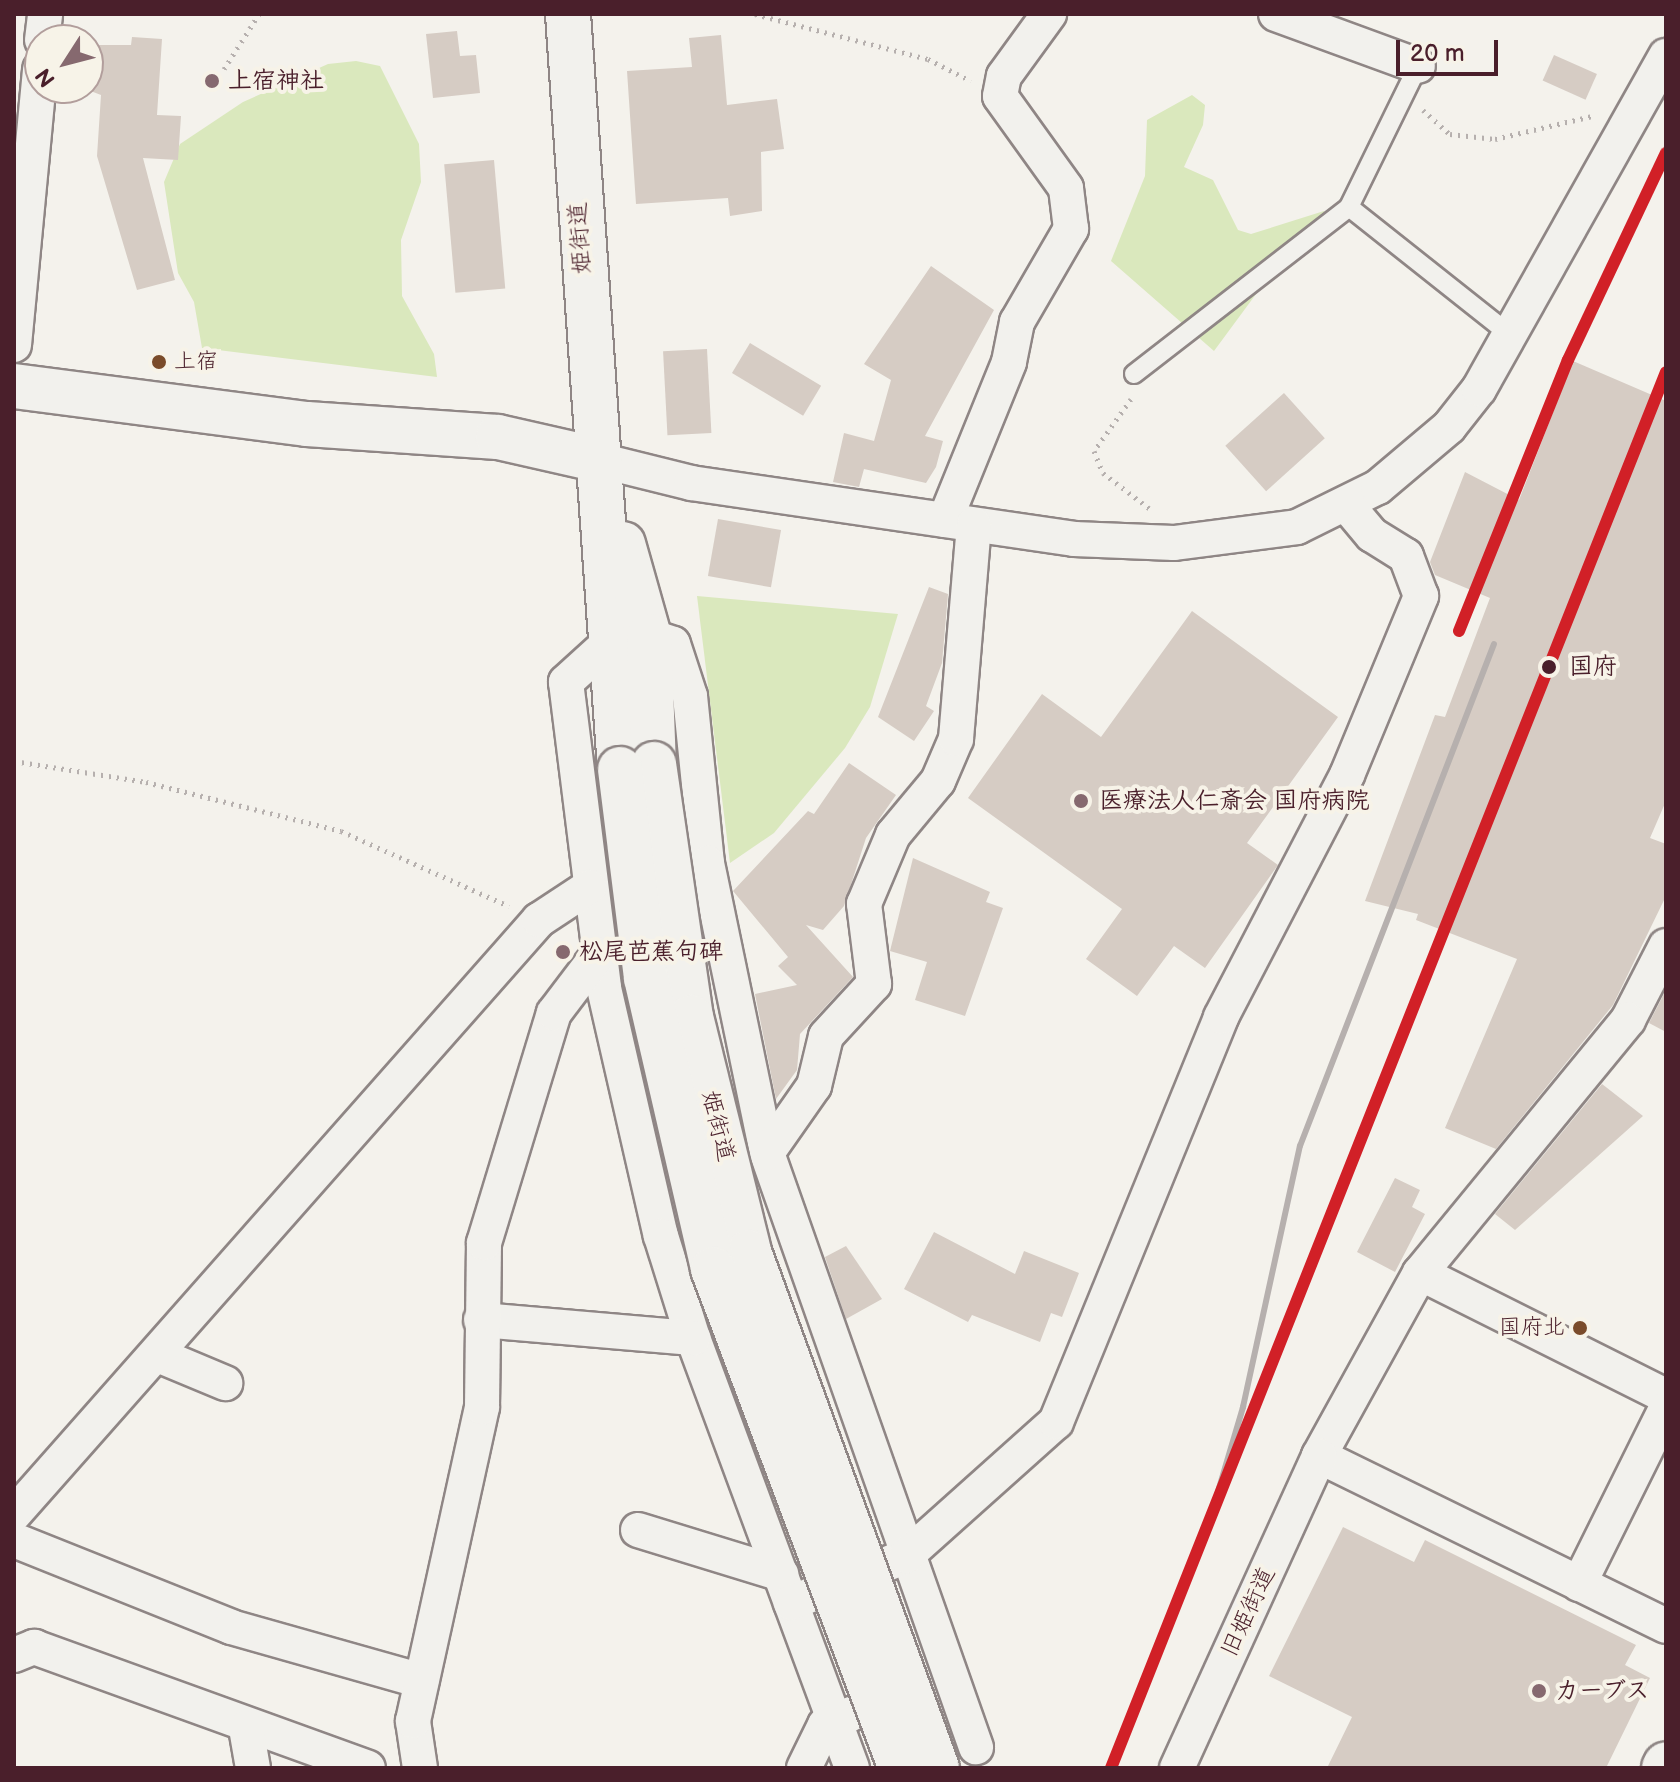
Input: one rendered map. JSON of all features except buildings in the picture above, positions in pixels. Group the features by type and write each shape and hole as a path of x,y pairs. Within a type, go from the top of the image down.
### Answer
{"main road":[{"name":"姫街道","path":"568,14 599,460 630,638 646,978 713,1269 901,1768"},
{"path":"14,386 307,424 498,437 599,460"},
{"name":"姫街道","path":"637,766 691,1017 749,1252 937,1768"}],"street":[{"path":"767,1153 814,1086 826,1036 874,984 864,904 893,835 938,781 956,739 960,523 1009,362 1017,322 1071,229 1066,188 1000,96 1004,76 1049,14"},
{"path":"1276,14 1411,80"},
{"path":"599,460 691,483 960,523 1174,543 1297,527 1347,505 1449,427 1512,336 1666,56"},
{"path":"14,345 37,104"},
{"path":"638,1530 786,1588 906,1556 1056,1422 1221,1017 1347,775 1421,596 1406,556 1372,535 1347,505"},
{"path":"852,1768 693,1338 661,1236 598,955 566,682 630,638 673,644 690,696 707,863 767,1153 906,1556 976,1747"},
{"path":"14,1514 158,1355 539,920 589,887"},
{"name":"旧姫街道","path":"1177,1768 1319,1456 1420,1273 1628,1020 1665,951"},
{"path":"420,1768 413,1721 482,1407 484,1243 503,1167 554,1013 598,955"},
{"path":"1420,1273 1666,1396"},
{"path":"481,1320 693,1338"},
{"path":"158,1355 225,1383"},
{"path":"1579,1584 1666,1409"},
{"path":"1319,1456 1666,1626"},
{"path":"14,1540 231,1627 422,1681"},
{"path":"14,1655 34,1647 246,1728 368,1768"},
{"path":"804,1768 825,1725 950,1675"},
{"path":"246,1728 253,1768"}],"lane":[{"path":"1134,374 1349,207 1411,80"},
{"path":"1349,207 1512,336"}],"path":[{"path":"224,69 259,14"},
{"path":"755,14 928,59 1000,96"},
{"path":"1411,80 1450,134 1495,139 1640,104"},
{"path":"1130,401 1098,441 1096,462 1148,507 1174,543"},
{"path":"14,761 146,782 341,831 539,920"}],"green space":[{"path":"356,61 380,66 419,144 421,182 401,240 402,296 434,354 437,377 202,348 194,302 178,273 164,182 180,144 243,102 328,64"},
{"path":"1192,95 1205,105 1203,125 1184,167 1213,180 1238,230 1251,234 1324,211 1334,230 1259,290 1214,351 1111,261 1145,176 1147,120"},
{"path":"697,596 898,614 870,707 845,748 774,833 730,863"}],"railway":[{"path":"1209,1522 1243,1407 1300,1146 1494,644"}],"transit line":[{"path":"1459,631 1568,360 1666,153"},
{"path":"1111,1768 1666,372"}],"place":[{"name":"上宿神社","path":"212,81"},
{"name":"上宿","path":"159,362"},
{"name":"国府","path":"1549,667"},
{"name":"医療法人仁斎会 国府病院","path":"1081,801"},
{"name":"松尾芭蕉句碑","path":"563,952"},
{"name":"国府北","path":"1580,1328"},
{"name":"カーブス","path":"1539,1691"}]}
